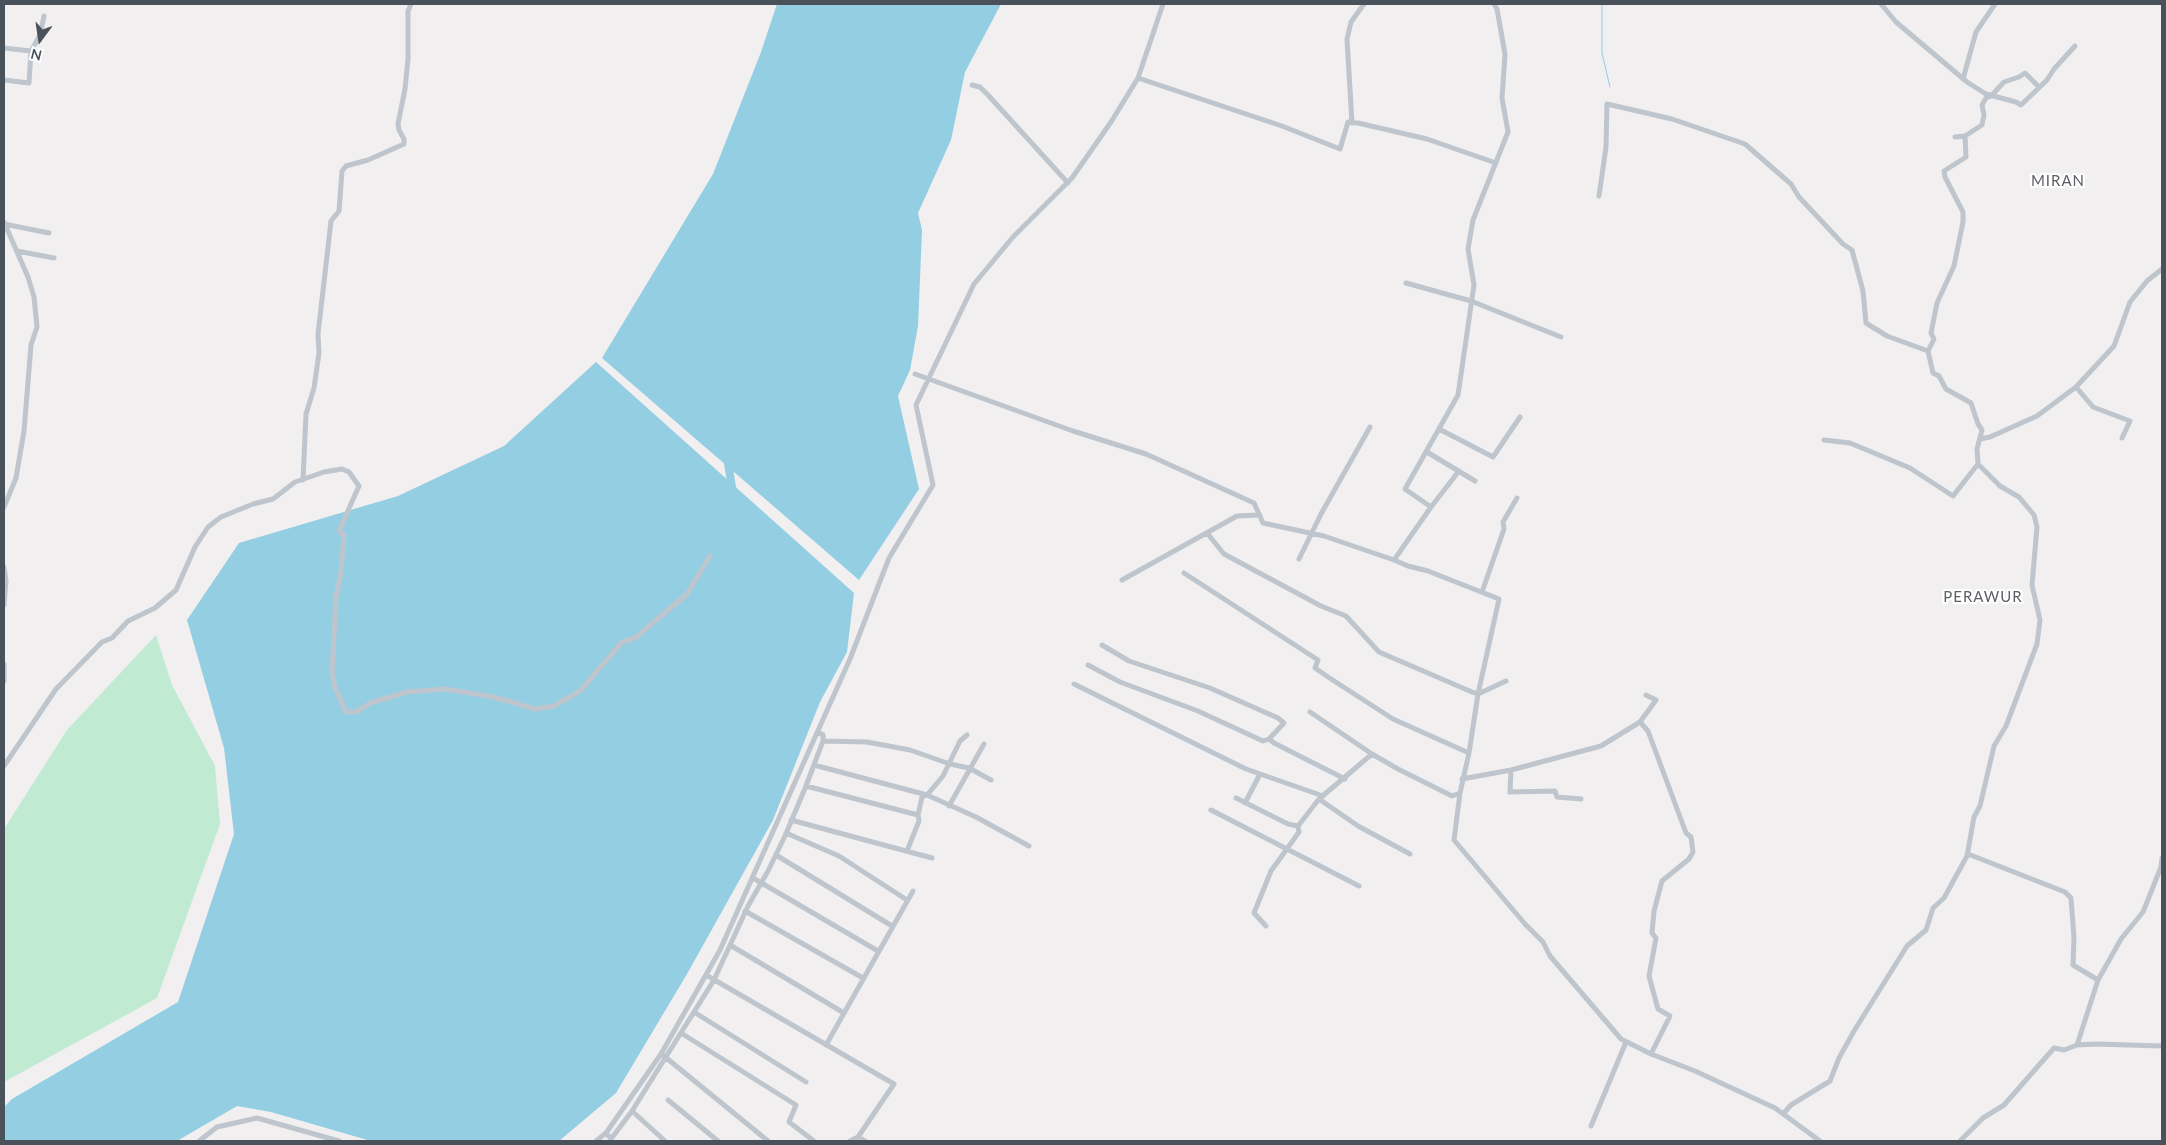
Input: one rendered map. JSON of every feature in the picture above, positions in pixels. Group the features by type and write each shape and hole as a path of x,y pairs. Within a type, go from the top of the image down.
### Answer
{"street":[{"path":"303,480 306,414 314,388 331,221 339,211 342,171 346,166 368,160 404,144 398,124 405,89 408,59 408,11 411,4"},
{"path":"606,1133 612,1140 632,1111 720,950 850,659 889,558 933,485 916,405 974,284 1013,237 1068,183 1111,122 1138,78 1163,4"},
{"path":"1352,123 1347,39 1350,22 1364,4"},
{"path":"1431,507 1405,489 1428,452 1458,395 1474,285 1468,249 1473,220 1508,132 1502,98 1505,54 1497,9 1494,4"},
{"path":"1881,4 1896,22 1963,79 1991,96 2023,105 2075,46"},
{"path":"1963,79 1976,32 1996,4"},
{"path":"4,80 29,83 31,51 40,35 44,16"},
{"path":"4,48 31,51"},
{"path":"1955,137 1965,136 1982,125 1984,115 1982,105 1986,98 1991,96 2004,82 2025,73 2039,87"},
{"path":"1138,78 1282,126 1340,149 1348,122 1427,139 1496,163"},
{"path":"972,85 980,87 988,95 1068,183"},
{"path":"1599,196 1606,147 1607,104 1672,119 1745,144 1791,184 1799,197 1843,244 1852,250 1864,291 1866,323 1887,336 1928,351"},
{"path":"1824,440 1850,443 1910,468 1953,496 1978,464 1982,430 1971,403 1946,389 1939,376 1933,373 1928,351 1934,340 1931,333 1937,303 1954,266 1963,222 1963,212 1945,177 1944,171 1966,157 1965,136"},
{"path":"4,223 49,233"},
{"path":"4,223 18,251 34,297 37,327 32,345 24,431 16,478 4,507"},
{"path":"18,251 54,258"},
{"path":"1980,440 2037,416 2076,387 2114,346 2130,302 2147,281 2162,269"},
{"path":"1406,283 1471,301 1561,337"},
{"path":"915,374 1073,431 1146,454 1254,503 1263,523 1311,533 1394,560 1499,599 1478,694 1469,753 1462,780 1454,840 1524,924 1542,942 1550,956 1621,1039 1784,1113 1820,1141"},
{"path":"2076,387 2093,407 2130,421 2122,438"},
{"path":"1440,429 1492,458 1520,417"},
{"path":"1299,559 1311,533 1370,427"},
{"path":"1428,452 1475,481"},
{"path":"1784,1113 1791,1105 1830,1081 1839,1058 1854,1031 1908,946 1926,930 1933,908 1944,898 1968,854 1974,817 1980,806 1994,746 2006,726 2037,644 2040,620 2032,585 2037,527 2034,515 2019,497 2000,486 1978,464"},
{"path":"4,766 56,689 88,655 102,642 112,638 128,621 155,608 176,590 195,547 208,527 221,517 253,504 273,499 295,482 324,472 342,469 349,472 359,486 339,531 344,535 341,572 336,597 332,673 335,688 346,712 356,712 370,703 408,692 445,689 494,697 535,709 554,706 580,691 622,642 635,638 687,594 710,556"},
{"path":"1394,560 1459,471"},
{"path":"1482,592 1504,529 1503,522 1517,498"},
{"path":"1122,580 1238,516 1260,515"},
{"path":"1208,533 1224,554 1321,606 1346,616 1380,652 1478,694 1506,681"},
{"path":"4,567 6,581 4,605"},
{"path":"1184,573 1318,660 1315,668 1328,678 1393,719 1469,753"},
{"path":"1088,665 1120,682 1198,711 1263,741 1269,739 1284,723 1278,718 1210,688 1129,661 1102,646"},
{"path":"4,664 4,681"},
{"path":"1074,684 1246,769 1321,798 1358,826 1410,854"},
{"path":"1462,780 1511,770 1601,746 1640,722 1656,700 1646,695"},
{"path":"1310,712 1372,754 1398,769 1452,796 1460,793"},
{"path":"1640,722 1648,732 1686,833 1691,837 1693,852 1689,859 1662,882 1654,912 1652,933 1656,938 1648,976 1658,1009 1670,1016 1651,1054"},
{"path":"596,1141 606,1133 681,1033 714,980 792,820 823,740 823,735 818,732"},
{"path":"906,851 918,821 922,797 927,795 950,764 960,741 967,735"},
{"path":"1269,739 1274,744 1345,779"},
{"path":"823,740 867,742 910,750 950,764 970,768 991,780"},
{"path":"949,806 984,744"},
{"path":"1266,926 1254,913 1271,871 1299,832 1298,826 1321,798 1372,754"},
{"path":"814,765 927,795 976,817 1029,846"},
{"path":"1511,770 1510,792 1555,791 1557,797 1580,799"},
{"path":"1245,803 1260,774"},
{"path":"806,786 918,815"},
{"path":"1236,798 1288,824 1298,826"},
{"path":"1211,810 1359,886"},
{"path":"792,820 932,858"},
{"path":"786,833 839,856 907,900"},
{"path":"1968,854 2065,892 2071,898 2074,938 2073,965 2098,980"},
{"path":"776,855 892,926"},
{"path":"2077,1045 2098,980 2121,939 2144,912 2162,867 2162,858"},
{"path":"753,878 878,951"},
{"path":"826,1045 862,978 913,891"},
{"path":"746,911 862,978"},
{"path":"730,945 844,1013"},
{"path":"706,975 894,1084 858,1137 850,1141"},
{"path":"694,1012 806,1082"},
{"path":"681,1033 796,1105 789,1122 814,1141"},
{"path":"1591,1126 1626,1042"},
{"path":"1960,1141 1983,1118 2004,1105 2054,1048 2064,1050 2077,1045 2162,1046"},
{"path":"663,1055 768,1141"},
{"path":"668,1100 718,1141"},
{"path":"632,1111 665,1141"},
{"path":"200,1141 217,1127 257,1118 339,1141"},
{"path":"858,1137 865,1141"}],"green space":[{"path":"156,635 172,685 215,766 220,824 157,998 4,1082 4,829 67,730"}],"water":[{"path":"777,4 1001,4 965,72 951,140 918,213 922,230 918,326 910,370 898,396 919,489 859,580 602,358 713,174 761,52"},
{"path":"596,362 854,593 847,652 820,702 773,820 687,974 616,1093 559,1141 371,1141 271,1112 237,1106 177,1141 4,1141 4,1107 12,1099 178,1002 234,834 224,748 187,620 239,543 398,496 504,446"}],"waterway":[{"path":"1602,4 1602,53 1610,87"},
{"path":"727,457 733,493"}],"district":[{"name":"MIRAN","path":"2058,181"},
{"name":"PERAWUR","path":"1983,597"}]}
